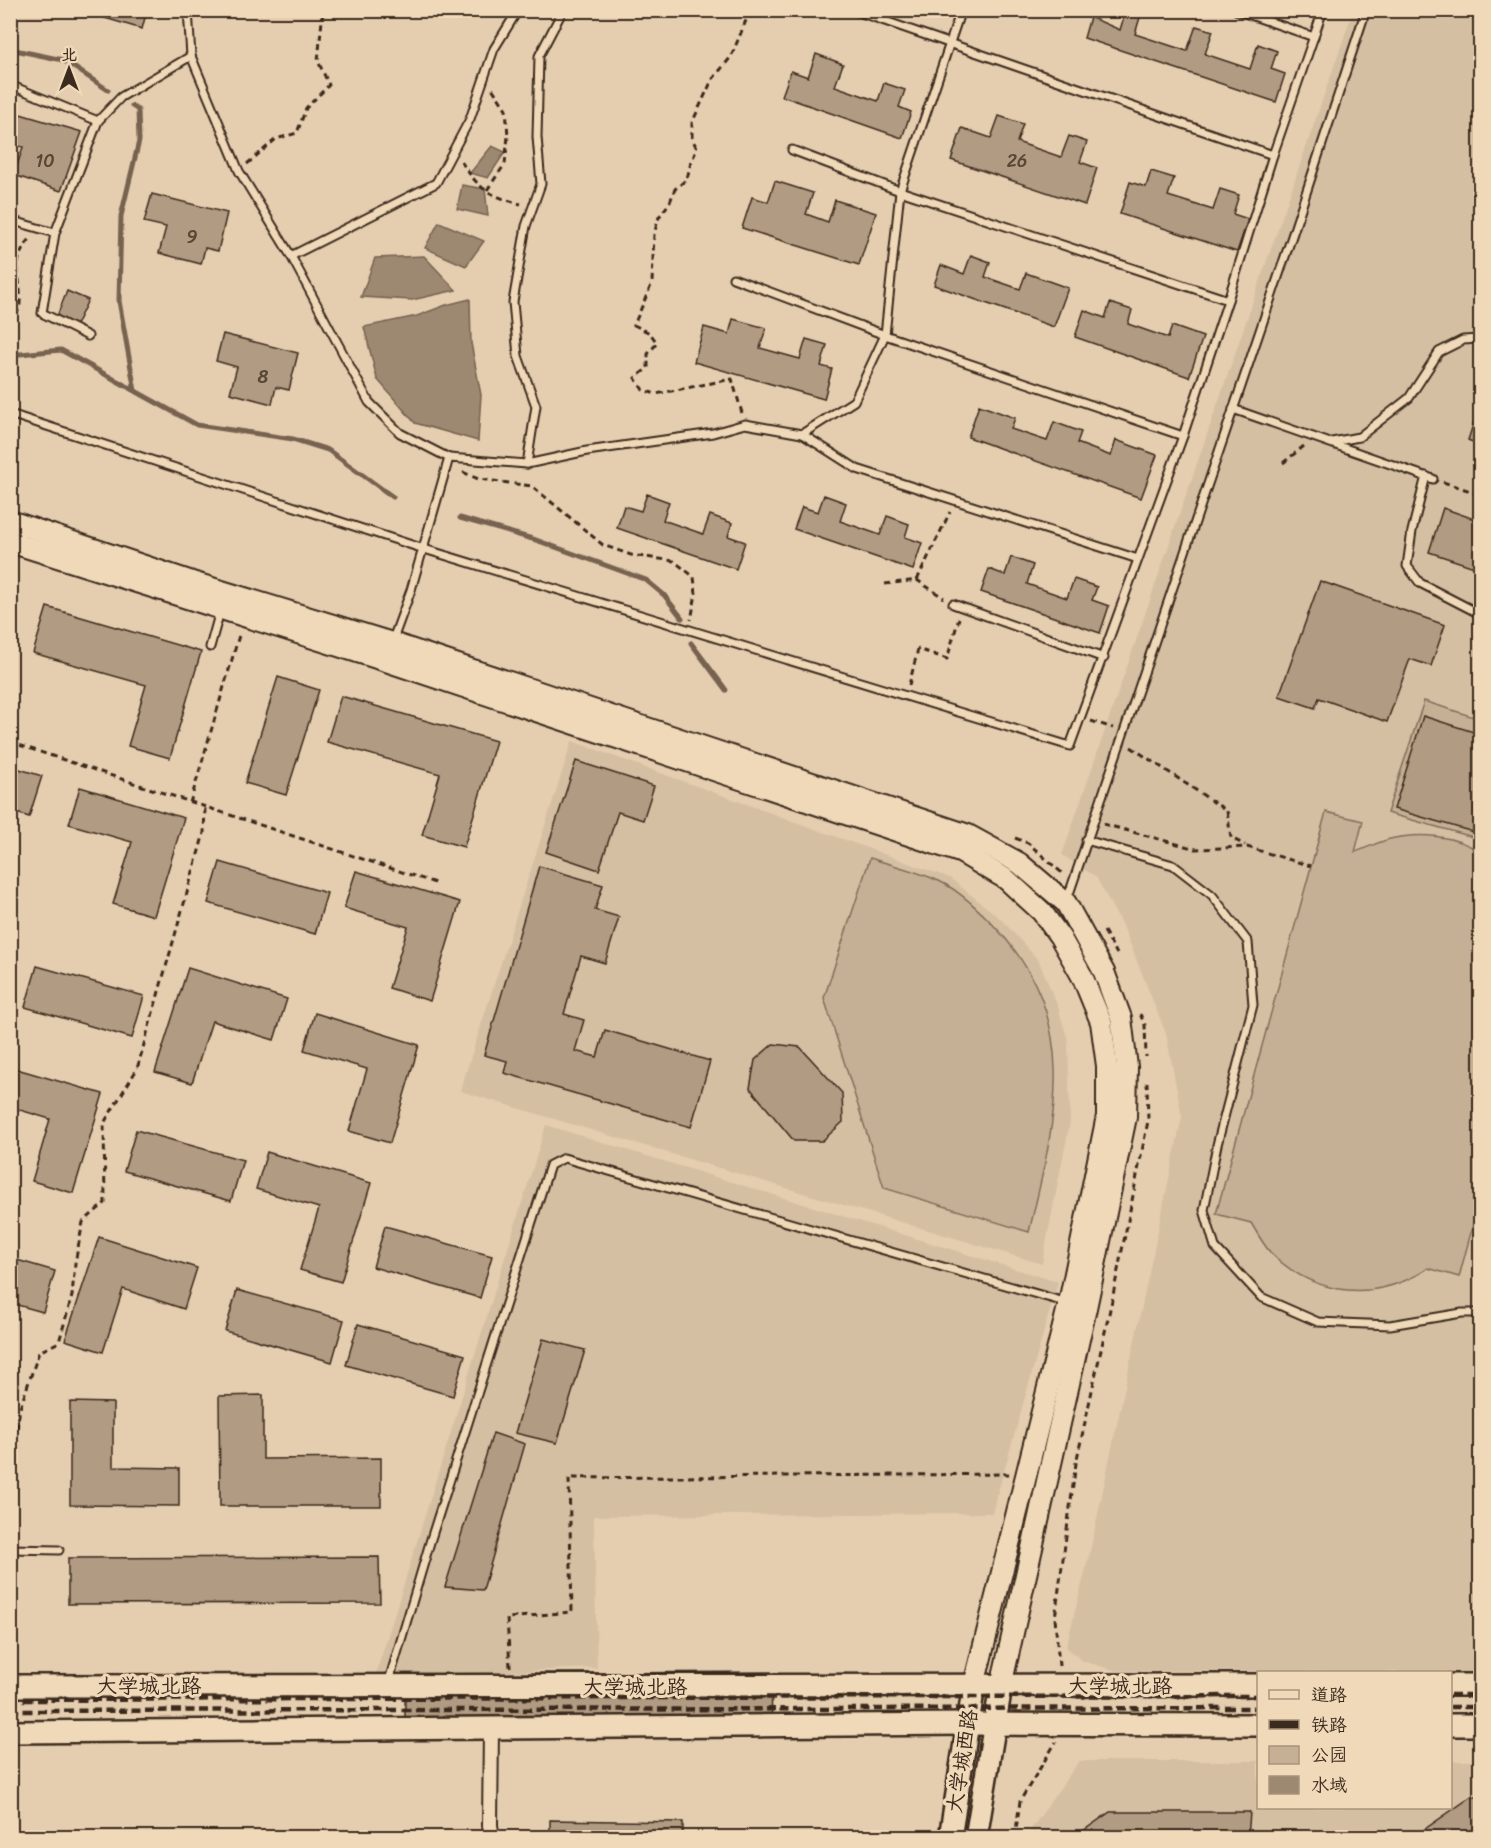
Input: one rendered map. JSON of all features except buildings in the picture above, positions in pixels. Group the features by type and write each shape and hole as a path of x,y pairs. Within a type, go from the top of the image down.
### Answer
{"main road":[{"name":"大学城西路","path":"950,1838 974,1685"},
{"name":"大学城北路","path":"10,1686 1257,1685"},
{"path":"1452,1685 1480,1685"},
{"name":"大学城西路","path":"976,1838 1001,1686"},
{"name":"大学城北路","path":"10,1732 968,1724 1257,1725"},
{"path":"1452,1725 1480,1725"}],"street":[{"path":"10,521 192,582 960,852 1006,879 1042,912 1060,938 1086,987 1101,1022 1107,1066 1107,1116 1077,1306 1001,1686"},
{"path":"10,542 245,616 389,652 968,835 1019,863 1066,903 1104,972 1121,1018 1127,1067 1126,1118 1077,1306 1027,1473 974,1685"},
{"path":"490,1729 492,1838"}],"lane":[{"path":"188,10 191,56 239,171 291,256 369,402 400,433 451,458 527,464 587,451 713,433 745,424 802,434 857,469 1138,560"},
{"path":"291,256 436,183 470,120 494,49 518,10"},
{"path":"527,464 536,406 518,356 513,302 526,226 541,184 537,137 539,56 563,10"},
{"path":"853,10 1273,155"},
{"path":"802,434 854,401 885,335 900,191 961,10"},
{"path":"1236,10 1314,37"},
{"path":"10,414 421,548 1070,746 1104,658 1183,436 1273,155 1323,10"},
{"path":"1066,903 1366,10"},
{"path":"88,336 42,313 55,233 98,121 121,97 191,56"},
{"path":"10,85 98,121"},
{"path":"792,150 900,191 1228,300"},
{"path":"10,220 55,233"},
{"path":"733,278 885,335 1183,436"},
{"path":"1330,442 1359,437 1409,398 1439,352 1463,340 1480,339"},
{"path":"1233,409 1429,477 1412,531 1407,566 1420,583 1480,614"},
{"path":"389,652 411,590 421,548 451,458"},
{"path":"953,604 1104,658"},
{"path":"210,646 221,609"},
{"path":"1086,840 1173,865 1212,895 1248,942 1253,1005 1217,1145 1204,1210 1215,1247 1261,1298 1318,1322 1390,1325 1462,1313 1480,1313"},
{"path":"388,1686 431,1539 550,1165 564,1158 1077,1306"},
{"path":"10,1549 59,1550"}],"path":[{"path":"239,171 276,139 297,133 306,108 329,85 318,61 323,10"},
{"path":"745,424 732,379 656,394 643,390 634,378 648,368 648,354 657,343 650,333 634,325 652,283 654,234 659,217 670,202 675,189 687,179 697,149 692,138 692,123 712,80 731,57 749,13 753,10"},
{"path":"487,190 505,164 508,136 506,109 492,88 489,62"},
{"path":"454,149 473,180 497,198 533,207"},
{"path":"10,324 21,305 17,265 21,250 38,228"},
{"path":"1283,463 1315,437"},
{"path":"451,458 455,469 478,479 532,486 603,545 631,555 674,561 694,577 696,594 689,630"},
{"path":"1429,477 1480,494"},
{"path":"916,580 956,500"},
{"path":"885,584 916,580 953,604"},
{"path":"906,696 918,650 946,659 962,607"},
{"path":"190,803 245,616"},
{"path":"1081,718 1123,732 1132,750 1227,811 1231,838 1247,847 1311,866"},
{"path":"10,742 435,883"},
{"path":"10,1448 15,1440 20,1407 39,1352 59,1342 72,1296 75,1263 83,1222 105,1203 104,1123 137,1069 204,833 206,808"},
{"path":"1093,821 1196,849 1247,847"},
{"path":"1006,835 1028,843 1072,883"},
{"path":"1101,927 1117,955"},
{"path":"1137,1005 1145,1025 1146,1061"},
{"path":"1061,1686 1055,1618 1076,1463 1148,1121 1146,1073"},
{"path":"511,1687 507,1618 572,1612 569,1478 1027,1473"},
{"path":"1015,1838 1020,1801 1067,1725"}],"shaded area":[{"path":"1353,11 1480,11 1480,1672 1117,1671 1082,1661 1066,1647 1089,1556 1182,1117 1166,1034 1125,931 1096,877 1062,855"},
{"path":"572,741 950,878 1001,919 1039,961 1058,1007 1068,1040 1070,1122 1042,1264 460,1091"},
{"path":"546,1125 1058,1282 992,1513 594,1516 597,1668 375,1677"},
{"path":"1079,1761 1257,1761 1257,1809 1452,1809 1452,1761 1480,1761 1480,1837 1025,1838"}],"green space":[{"path":"1424,701 1480,719 1480,839 1387,813"},
{"path":"1326,812 1363,821 1355,852 1390,839 1425,836 1460,842 1480,852 1480,1199 1459,1277 1428,1268 1404,1281 1370,1290 1336,1288 1320,1284 1289,1268 1275,1257 1251,1223 1216,1214"},
{"path":"870,858 931,877 963,896 998,930 1025,965 1042,1001 1052,1038 1055,1075 1053,1113 1039,1192 1029,1232 884,1188 824,998"}],"water":[{"path":"492,146 505,152 488,178 470,173"},
{"path":"462,185 485,189 488,216 457,209"},
{"path":"439,222 484,241 466,266 425,248"},
{"path":"424,256 456,290 412,300 361,297 375,258"},
{"path":"470,299 471,343 481,395 478,441 415,423 377,379 364,327 417,316"}],"waterway":[{"path":"10,49 63,60 108,90"},
{"path":"132,106 138,110 139,141 121,216 119,301 135,391"},
{"path":"10,355 61,350 197,425 293,439 328,450 393,497"},
{"path":"460,518 536,540 646,580 664,595 682,618"},
{"path":"691,643 726,690"}],"railway":[{"path":"1452,1695 1480,1695"},
{"path":"10,1700 1257,1696"},
{"path":"1452,1707 1480,1707"},
{"path":"10,1711 1257,1708"}]}
